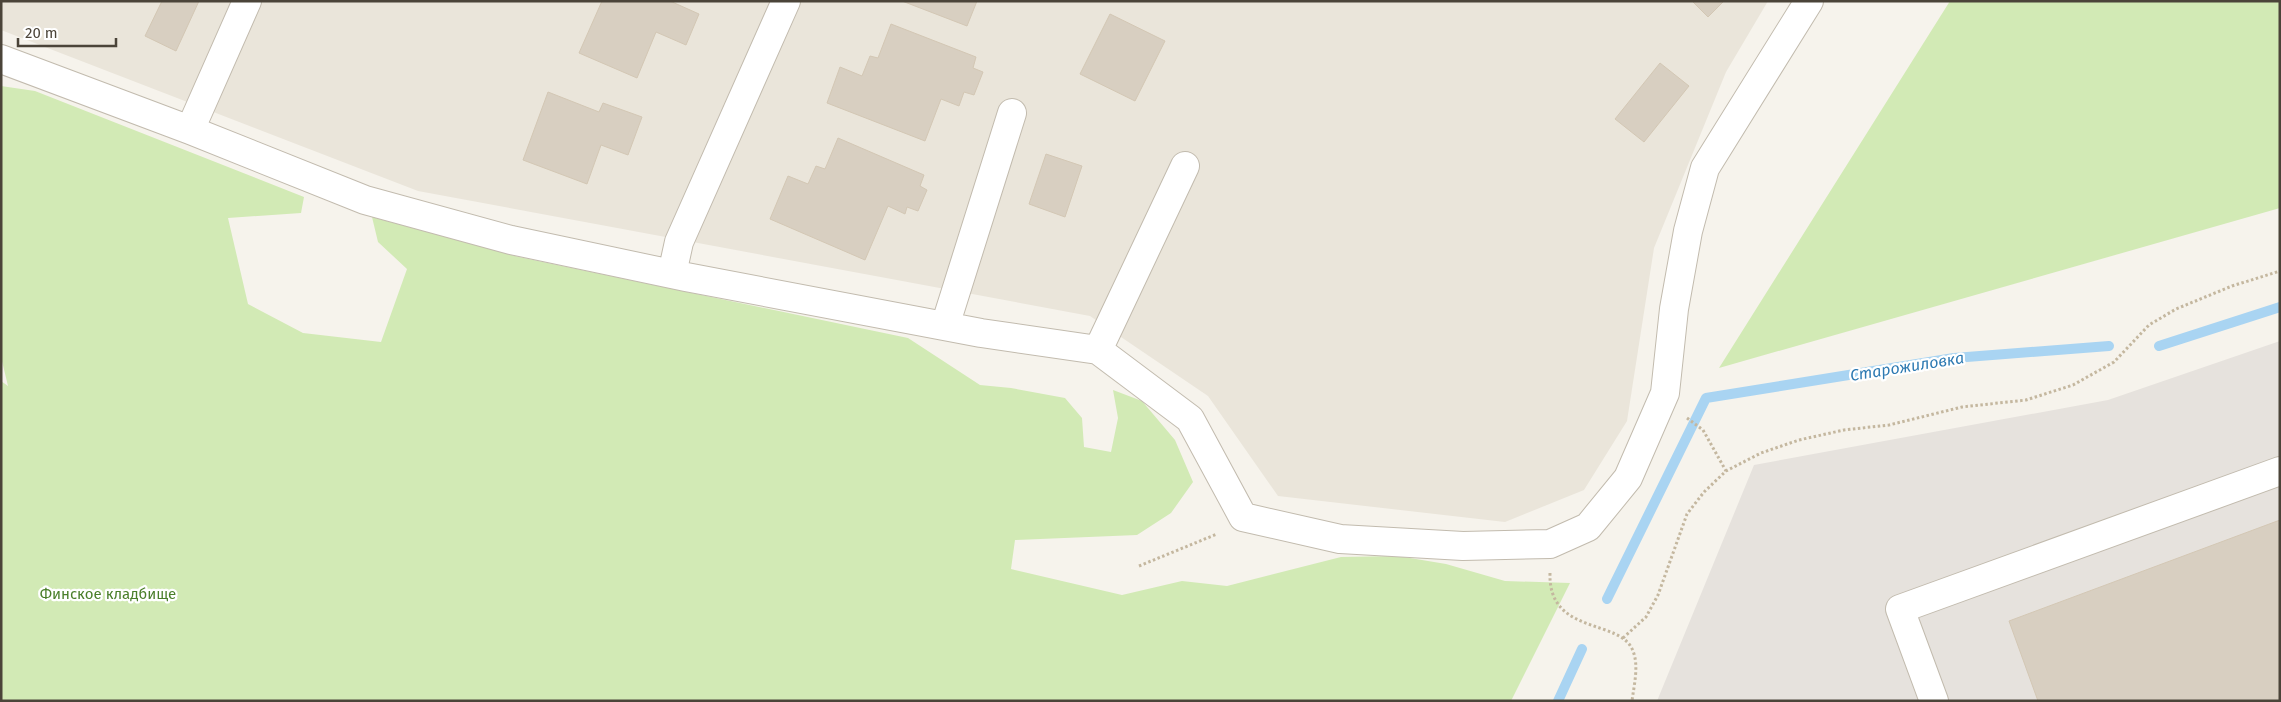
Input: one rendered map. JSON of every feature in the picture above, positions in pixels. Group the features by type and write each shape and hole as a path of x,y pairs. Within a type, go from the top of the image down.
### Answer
{"street":[{"path":"190,130 248,1"},
{"path":"672,274 679,242 786,1"},
{"path":"1,59 190,130 365,200 511,240 672,274 980,333 1098,350 1190,419 1243,517 1340,539 1463,546 1550,544 1588,527 1628,478 1665,393 1679,280 1688,231 1705,168 1809,1"},
{"path":"945,326 1012,113"},
{"path":"1098,350 1186,166"},
{"path":"1934,701 1900,609 2280,471"}],"path":[{"path":"1623,638 1646,617 1658,595 1687,514 1704,492 1726,471 1761,453 1799,440 1844,430 1889,425 1962,406 2026,400 2073,385 2114,362 2149,325 2176,309 2232,286 2280,271"},
{"path":"1687,418 1703,430 1726,471"},
{"path":"1139,566 1216,534 1243,517"},
{"path":"1550,586 1560,609 1587,624 1623,638 1633,650 1636,666 1632,701"}],"shaded area":[{"path":"1,1 1768,1 1726,72 1654,248 1627,421 1584,490 1505,522 1278,496 1208,396 1090,316 418,191 1,30"},
{"path":"2280,341 2280,701 1657,701 1754,465 2108,400"}],"green space":[{"path":"1950,1 2280,1 2280,208 1719,368"},
{"name":"Финское кладбище","path":"1,86 35,91 304,197 301,213 228,218 248,304 303,333 381,342 407,269 378,242 372,217 519,257 908,338 980,385 1011,388 1065,398 1082,418 1084,447 1111,452 1118,418 1113,390 1142,401 1175,440 1193,482 1171,513 1137,535 1015,540 1011,569 1122,595 1182,581 1227,586 1341,557 1398,556 1446,564 1505,581 1570,583 1511,701 1,701 1,381 8,386 1,357"}],"building":[{"path":"162,1 199,1 176,51 145,36"},
{"path":"602,1 670,1 699,14 686,45 656,32 637,78 579,53"},
{"path":"902,1 977,1 967,26"},
{"path":"1692,1 1724,1 1708,17"},
{"path":"1110,14 1165,41 1135,101 1080,74"},
{"path":"891,24 976,57 973,68 983,72 974,95 964,92 959,106 941,99 925,141 827,103 840,67 862,76 870,56 878,58"},
{"path":"1660,63 1689,86 1644,142 1615,119"},
{"path":"548,92 599,112 603,103 642,117 628,155 601,145 587,184 523,160"},
{"path":"838,138 924,175 920,186 927,190 918,211 907,207 905,214 888,206 865,260 770,219 788,176 808,184 816,166 825,169"},
{"path":"1046,154 1082,166 1065,217 1029,204"},
{"path":"2280,520 2280,701 2038,701 2009,621"}],"waterway":[{"name":"Старожиловка","path":"2159,346 2280,307"},
{"name":"Старожиловка","path":"1607,599 1706,398 1954,358 2109,346"},
{"path":"1558,701 1582,649"}]}
